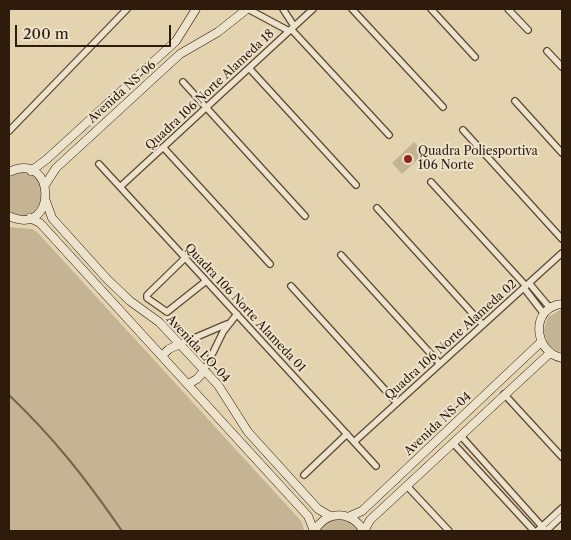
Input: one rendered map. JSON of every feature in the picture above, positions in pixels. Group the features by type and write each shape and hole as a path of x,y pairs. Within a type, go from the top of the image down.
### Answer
{"street":[{"path":"9,131 126,9"},
{"name":"Avenida NS-06","path":"31,170 47,159 176,41 196,9"},
{"path":"248,9 292,29"},
{"name":"Avenida NS-06","path":"45,185 56,168 180,54 218,32 248,9"},
{"path":"283,9 292,29 389,136"},
{"name":"Quadra 106 Norte Alameda 18","path":"120,187 313,9"},
{"path":"352,9 443,107"},
{"path":"431,9 475,57"},
{"path":"508,9 528,30"},
{"path":"548,51 562,67"},
{"path":"249,68 356,185"},
{"path":"184,82 305,216"},
{"path":"515,102 562,153"},
{"path":"463,130 562,239"},
{"path":"163,146 270,264"},
{"name":"Quadra 106 Norte Alameda 01","path":"99,164 376,466"},
{"path":"9,216 20,219 30,218 40,211 46,201 45,185 40,177 31,170 20,168 10,170"},
{"path":"432,182 526,286 550,308"},
{"name":"Avenida LO-04","path":"46,201 51,217 102,274 125,297 158,321 180,344 223,392 248,432 318,509 330,516"},
{"path":"377,208 484,325"},
{"path":"30,218 39,222 188,384 308,516 315,531"},
{"name":"Quadra 106 Norte Alameda 02","path":"354,442 562,253"},
{"path":"341,255 440,364"},
{"path":"186,258 147,295 147,298 167,312 206,281"},
{"path":"291,286 397,403"},
{"path":"526,286 544,314"},
{"path":"562,304 550,308 544,314 539,324 541,342 550,353 562,358"},
{"path":"188,384 197,380 204,371 227,324 237,314"},
{"path":"162,356 168,349 227,324"},
{"name":"Avenida NS-04","path":"348,517 362,511 541,342"},
{"name":"Avenida NS-04","path":"363,531 368,521 550,353"},
{"path":"504,394 562,457"},
{"path":"304,475 347,434"},
{"path":"461,436 545,530"},
{"path":"453,443 536,531 545,530 562,516"},
{"path":"407,486 449,531"},
{"path":"545,530 562,508"},
{"path":"315,531 321,522 330,516 348,517"},
{"name":"Avenida NS-04","path":"348,517 358,523 363,531"}],"shaded area":[{"name":"Quadra Poliesportiva 106 Norte","path":"414,142 425,153 402,174 392,163"},
{"path":"23,172 37,180 41,186 42,194 37,208 23,216 9,212 9,176"},
{"path":"9,227 32,229 38,233 302,522 304,531 9,531"},
{"path":"562,309 562,353 550,347 543,332 548,317"},
{"path":"338,519 350,521 359,531 319,531 327,522"}],"waterway":[{"path":"9,395 69,460 122,531"}],"place":[{"name":"Quadra Poliesportiva 106 Norte","path":"408,159"}]}
